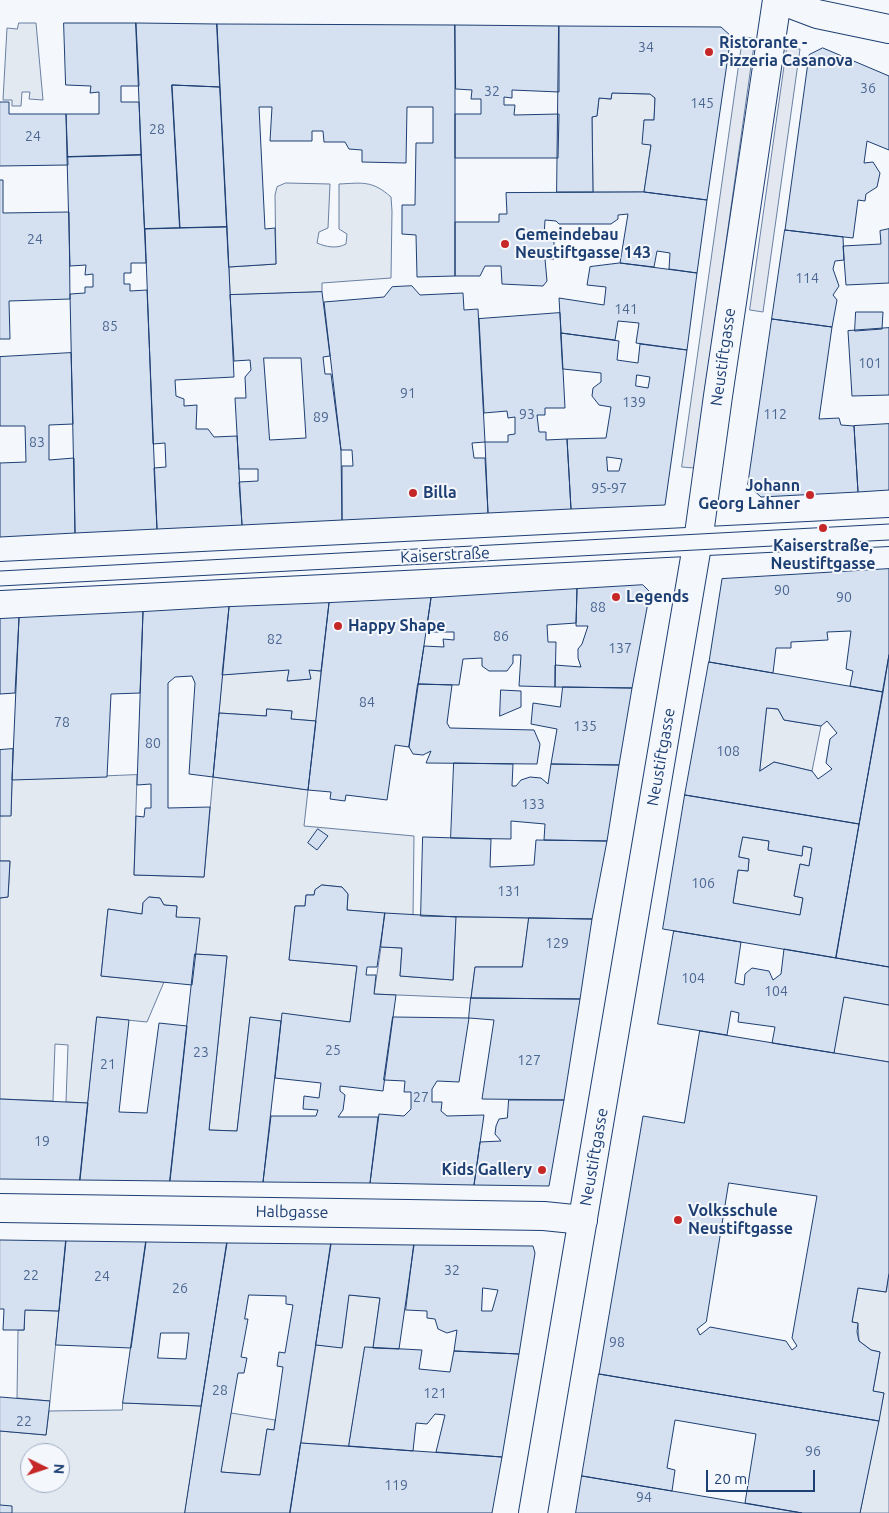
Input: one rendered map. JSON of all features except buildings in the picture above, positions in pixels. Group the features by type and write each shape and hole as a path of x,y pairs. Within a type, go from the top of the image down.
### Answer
{"street":[{"path":"778,0 817,14 889,28"},
{"name":"Neustiftgasse","path":"533,1513 697,542 778,0"},
{"name":"Kaiserstraße","path":"0,576 889,532"},
{"name":"Halbgasse","path":"0,1208 534,1215 583,1220"}],"shaded area":[{"path":"19,23 36,23 43,100 29,99 30,92 22,92 21,106 12,106 12,100 3,100 7,28 17,29"},
{"path":"743,37 755,38 694,468 682,467"},
{"path":"787,48 800,49 763,312 750,310"},
{"path":"612,93 650,94 655,98 654,120 644,120 651,145 644,192 593,192 592,117 597,116 599,98 611,99"},
{"path":"286,183 330,184 328,228 319,232 317,243 335,247 346,244 347,234 339,229 339,184 361,183 372,185 391,197 391,278 322,283 322,292 230,295 229,267 276,264 275,195 277,187"},
{"path":"289,670 288,681 310,679 309,670 321,671 316,721 291,719 292,711 267,709 266,716 219,713 222,675"},
{"path":"767,708 778,709 784,720 821,726 812,771 774,762 760,771"},
{"path":"137,775 134,875 204,877 213,777 308,790 304,826 414,836 413,916 347,910 348,894 342,887 322,885 315,890 314,895 306,895 305,906 295,906 289,960 357,966 350,1022 281,1021 250,1018 237,1131 209,1130 227,956 195,954 176,917 177,906 164,905 160,898 149,897 143,903 142,914 108,909 101,976 164,982 147,1022 97,1017 88,1103 66,1102 68,1045 55,1044 53,1101 0,1099 0,898 8,897 10,861 0,861 0,816 11,815 12,780"},
{"path":"743,837 769,841 768,850 802,856 803,846 812,848 809,866 800,864 794,896 803,898 800,915 733,903 738,870 748,871 749,859 739,857"},
{"path":"456,917 529,918 522,967 475,967 471,998 374,994 381,947 402,948 400,976 453,980"},
{"path":"844,997 889,1005 889,1062 834,1053"},
{"path":"889,1273 889,1513 860,1513 884,1393 873,1391 880,1352 871,1350 859,1341 858,1323 852,1322 858,1288 886,1292"},
{"path":"349,1295 380,1298 373,1348 365,1348 349,1446 301,1443 316,1345 342,1347"},
{"path":"25,1310 59,1311 50,1401 17,1398 18,1330 24,1330"},
{"path":"123,1403 201,1406 185,1513 12,1513 0,1505 0,1431 46,1435 49,1411 122,1410"},
{"path":"231,1413 275,1420 274,1430 267,1429 260,1475 221,1472"}],"tram line":[{"path":"0,571 889,524"},
{"path":"0,586 889,540"}],"place":[{"name":"Ristorante - Pizzeria Casanova","path":"709,52"},
{"name":"Gemeindebau Neustiftgasse 143","path":"505,244"},
{"name":"Billa","path":"413,493"},
{"name":"Johann Georg Lahner","path":"810,495"},
{"name":"Kaiserstraße, Neustiftgasse","path":"823,528"},
{"name":"Legends","path":"616,597"},
{"name":"Happy Shape","path":"338,626"},
{"name":"Kids Gallery","path":"542,1170"},
{"name":"Volksschule Neustiftgasse","path":"678,1220"}]}
